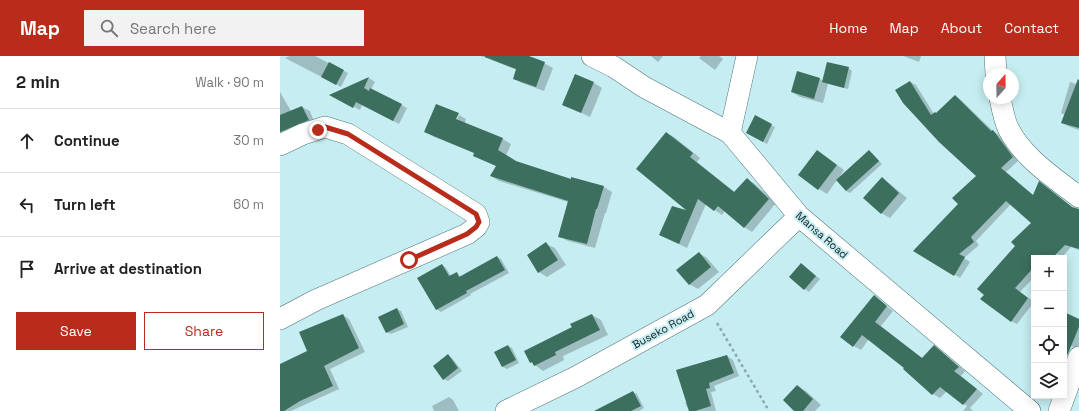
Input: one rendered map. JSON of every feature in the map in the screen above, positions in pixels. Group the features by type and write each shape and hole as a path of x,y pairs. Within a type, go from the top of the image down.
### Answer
{"street":[{"name":"Mansa Road","path":"592,56 614,67 644,87 730,133 799,216 1030,411"},
{"path":"730,133 747,56"},
{"path":"995,56 996,68"},
{"path":"1001,104 1009,128 1023,150 1046,172 1079,197"},
{"path":"280,145 303,134 325,127 348,134 476,214 479,222 476,227 467,234 316,300 280,319"},
{"name":"Buseko Road","path":"506,411 576,377 707,305 799,216"},
{"path":"1059,411 1079,357"}],"path":[{"path":"707,305 769,411"}],"building":[{"path":"485,56 529,56 545,62 536,87 513,79 516,69"},
{"path":"329,62 344,70 336,85 321,77"},
{"path":"827,62 849,67 844,88 822,82"},
{"path":"797,71 820,78 814,99 791,92"},
{"path":"575,74 594,82 581,113 562,105"},
{"path":"369,77 364,88 369,91 370,88 402,104 393,121 356,102 353,108 329,95"},
{"path":"1078,79 1079,80 1079,128 1061,123"},
{"path":"910,81 931,115 935,112 936,113 955,95 991,131 993,130 1013,157 1001,168 1033,195 1039,181 1072,207 1079,209 1079,249 1065,245 1055,255 1031,255 1031,270 1015,288 1028,298 1011,322 980,299 984,295 977,289 1015,246 1011,242 1031,223 1006,201 971,237 974,242 959,254 965,257 954,276 913,251 958,204 952,198 976,176 939,142 903,103 895,90"},
{"path":"436,104 459,113 456,119 503,138 498,150 516,161 571,179 571,177 604,186 596,209 587,244 558,237 568,201 490,176 496,166 473,156 474,153 424,132"},
{"path":"302,106 309,120 280,132 280,115"},
{"path":"755,115 772,124 763,142 746,133"},
{"path":"666,132 693,153 690,157 734,192 747,178 769,199 744,228 718,206 714,211 698,199 679,244 659,235 672,206 686,210 636,169"},
{"path":"817,150 837,165 818,190 798,175"},
{"path":"869,150 879,161 846,191 836,180"},
{"path":"882,177 899,193 881,214 863,198"},
{"path":"546,242 558,260 538,273 527,255"},
{"path":"699,252 711,267 689,285 676,270"},
{"path":"497,256 505,270 466,291 467,293 436,310 417,278 442,264 449,276 457,272 459,277"},
{"path":"801,263 816,276 804,290 789,277"},
{"path":"874,295 887,306 875,322 922,358 934,345 959,367 954,371 977,389 963,405 940,387 932,395 903,369 904,368 862,335 853,347 840,337"},
{"path":"397,308 404,324 386,333 378,317"},
{"path":"1067,313 1079,319 1079,327 1067,356"},
{"path":"343,314 359,348 324,366 333,386 300,401 284,411 280,411 280,364 307,351 299,332"},
{"path":"592,314 600,330 555,352 556,355 534,366 532,362 530,363 524,351 572,327 570,324"},
{"path":"508,345 516,360 502,367 494,352"},
{"path":"448,354 458,368 443,380 433,366"},
{"path":"727,355 734,373 709,383 710,388 706,389 711,406 695,411 689,411 676,370"},
{"path":"797,385 813,399 803,411 794,411 783,400"},
{"path":"633,391 641,406 631,411 594,411"}],"route":[{"path":"318,130 325,127 348,134 416,176 446,197 476,214 479,222 476,227 467,234 409,260"}]}
